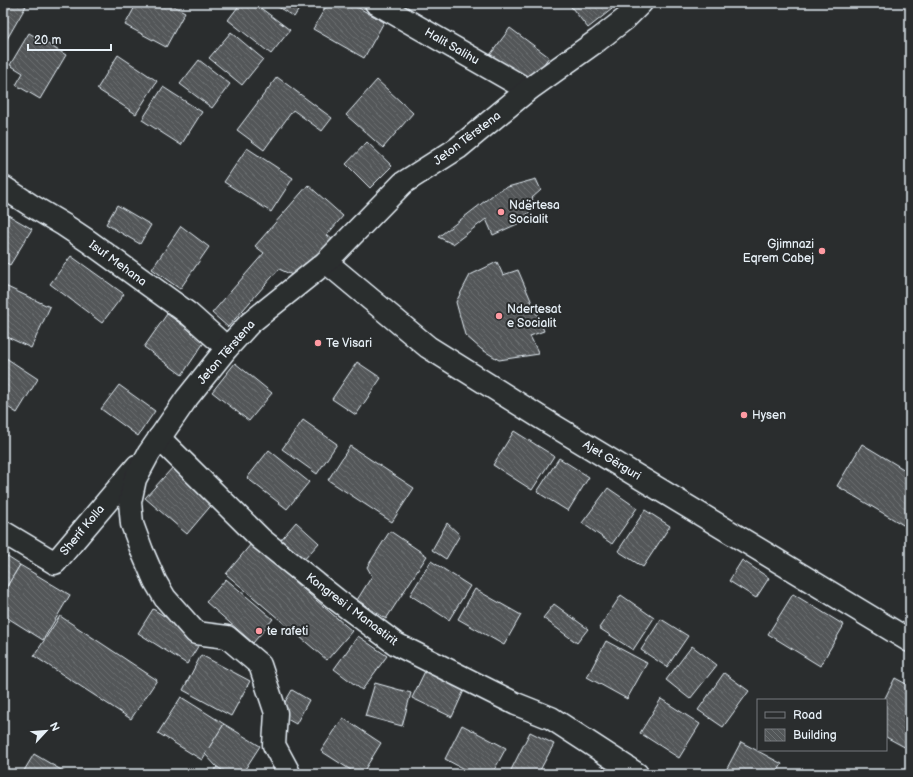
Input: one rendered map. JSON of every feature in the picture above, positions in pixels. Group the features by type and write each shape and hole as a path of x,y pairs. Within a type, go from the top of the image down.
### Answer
{"street":[{"name":"Halit Salihu","path":"376,3 528,90"},
{"name":"Jeton Tërstena","path":"287,774 288,771 274,744 276,713 260,665 227,637 196,633 165,598 155,581 132,524 130,502 135,479 154,446 187,398 227,348 250,323 326,262 403,184 458,148 528,90 626,20 641,3"},
{"name":"Isuf Mehana","path":"3,187 32,206 64,224 189,314 227,348"},
{"name":"Ajet Gërguri","path":"326,262 428,347 538,416 910,641"},
{"name":"Sherif Kolla","path":"3,532 55,563 154,446"},
{"name":"Kongresi i Manastirit","path":"154,446 261,539 337,600 396,644 516,704 551,718 637,774"}],"building":[{"path":"3,3 20,3 26,6 3,46"},
{"path":"137,3 168,3 185,12 166,47 125,25"},
{"path":"241,3 254,3 290,30 271,54 228,20"},
{"path":"272,3 303,3 294,17"},
{"path":"328,3 350,3 384,22 364,58 313,29"},
{"path":"568,3 608,3 612,9 588,28"},
{"path":"510,28 549,57 529,84 490,55"},
{"path":"231,32 263,59 242,85 209,58"},
{"path":"29,33 66,55 40,99 16,85 23,73 10,65"},
{"path":"118,55 157,81 136,114 97,89"},
{"path":"199,60 230,84 212,108 180,84"},
{"path":"277,77 332,118 322,131 293,110 264,150 237,130"},
{"path":"377,80 413,113 383,148 346,115"},
{"path":"163,87 202,112 181,145 142,120"},
{"path":"367,142 392,166 370,188 346,164"},
{"path":"247,148 293,178 271,212 224,182"},
{"name":"Ndërtesa Socialit","path":"536,179 541,190 532,198 535,207 525,216 524,221 493,235 486,219 453,244 438,237 498,191"},
{"path":"308,185 343,216 327,235 334,241 301,279 279,269 228,327 212,313 264,253 255,246"},
{"path":"117,205 151,225 140,244 106,224"},
{"path":"3,212 32,229 10,265 3,261"},
{"path":"181,226 209,247 180,289 152,269"},
{"path":"71,256 124,294 102,323 50,284"},
{"name":"Ndertesat e Socialit","path":"497,262 503,275 518,270 544,331 530,336 539,354 499,360 481,349 465,335 456,302 470,275"},
{"path":"3,285 50,307 31,348 3,335"},
{"path":"167,314 205,341 182,375 144,347"},
{"path":"3,356 38,379 17,413 3,404"},
{"path":"357,362 381,378 356,415 332,399"},
{"path":"235,363 272,393 249,421 212,392"},
{"path":"119,385 155,411 138,436 101,409"},
{"path":"303,420 337,444 317,474 282,449"},
{"path":"514,431 554,456 532,490 493,465"},
{"path":"862,444 910,473 910,529 837,486"},
{"path":"350,446 414,488 392,522 328,480"},
{"path":"269,450 309,482 287,509 247,478"},
{"path":"559,458 589,477 568,511 537,492"},
{"path":"174,466 214,502 187,534 145,498"},
{"path":"608,488 637,508 612,544 582,523"},
{"path":"645,510 670,526 643,567 618,551"},
{"path":"296,522 319,543 302,562 279,542"},
{"path":"447,523 460,535 446,559 432,550"},
{"path":"390,531 427,556 386,619 357,600 372,576 367,567"},
{"path":"251,544 352,631 327,660 226,574"},
{"path":"3,554 20,565 3,593"},
{"path":"742,560 769,578 756,598 729,581"},
{"path":"431,561 470,586 449,620 410,595"},
{"path":"20,565 70,595 43,640 3,615 3,593"},
{"path":"226,579 273,619 253,643 206,602"},
{"path":"475,589 521,615 504,645 458,619"},
{"path":"793,594 844,625 820,666 768,634"},
{"path":"621,595 654,618 633,650 599,628"},
{"path":"554,604 588,629 577,643 543,618"},
{"path":"153,609 202,640 187,664 138,633"},
{"path":"60,616 157,680 131,719 34,656"},
{"path":"661,619 688,636 667,667 641,650"},
{"path":"358,636 387,656 362,690 334,669"},
{"path":"606,641 647,663 627,699 587,677"},
{"path":"692,646 717,665 690,699 666,680"},
{"path":"201,655 250,681 231,716 183,690"},
{"path":"427,667 466,686 452,717 412,698"},
{"path":"724,673 749,691 723,727 698,710"},
{"path":"895,678 910,686 910,750 887,738 887,699 884,699"},
{"path":"375,683 411,693 402,726 365,716"},
{"path":"292,690 309,700 296,724 278,714"},
{"path":"181,697 224,724 202,760 158,733"},
{"path":"661,699 700,724 679,758 640,733"},
{"path":"343,718 381,743 362,774 357,774 321,751"},
{"path":"224,724 260,746 242,774 228,774 217,767 205,754"},
{"path":"462,725 506,748 492,774 473,774 445,759"},
{"path":"530,732 554,744 538,774 509,774"},
{"path":"741,742 782,764 776,774 724,774"},
{"path":"34,754 68,774 22,774"},
{"path":"217,767 228,774 211,774"}],"place":[{"name":"Ndërtesa Socialit","path":"501,212"},
{"name":"Gjimnazi Eqrem Cabej","path":"822,251"},
{"name":"Ndertesat e Socialit","path":"499,316"},
{"name":"Te Visari","path":"318,343"},
{"name":"Hysen","path":"744,415"},
{"name":"te rafeti","path":"259,631"}]}
